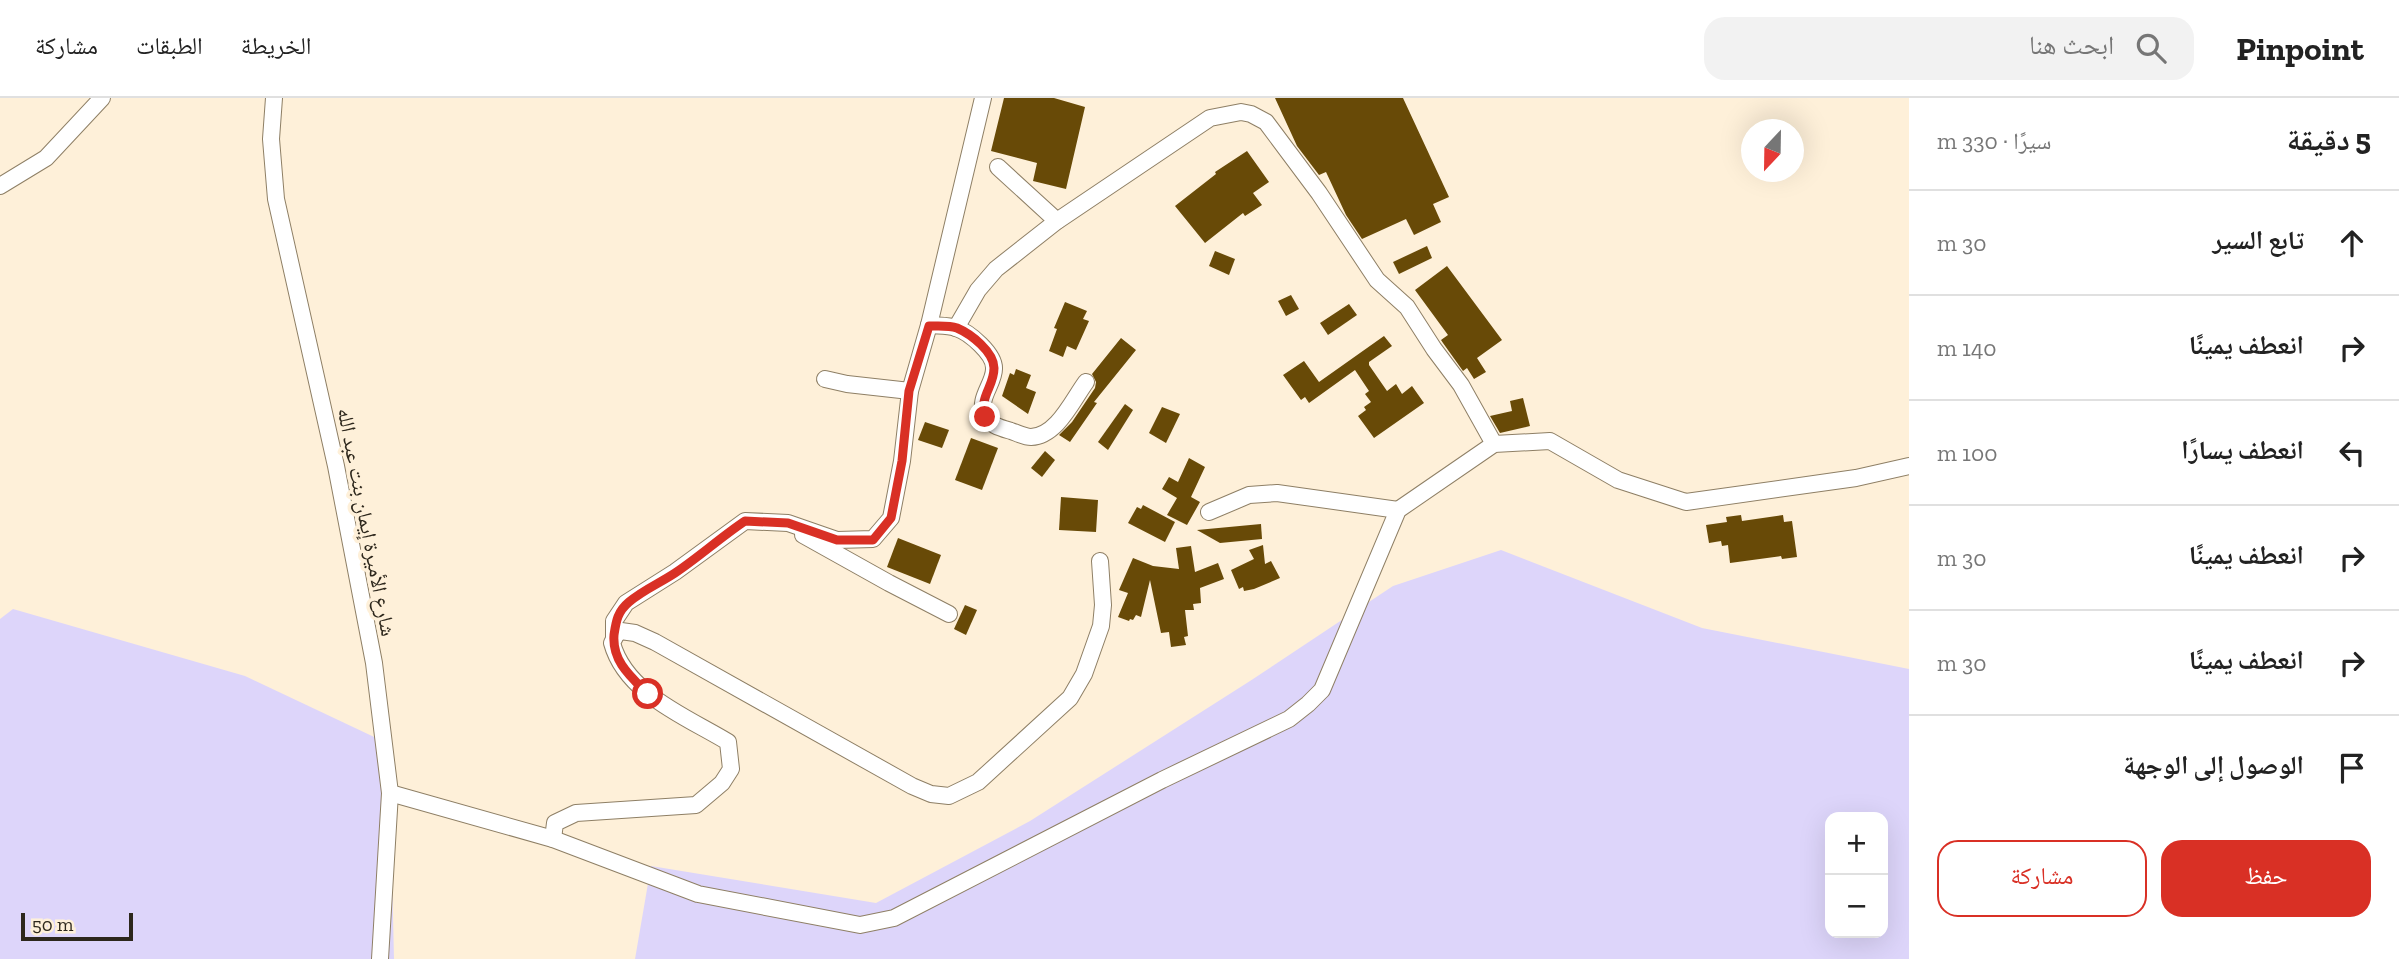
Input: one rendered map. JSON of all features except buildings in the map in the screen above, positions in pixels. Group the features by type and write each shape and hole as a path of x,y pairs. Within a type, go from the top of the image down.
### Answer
{"street":[{"path":"0,186 46,159 103,98"},
{"name":"شارع الأميرة إيمان بنت عبد الله","path":"274,98 271,139 276,199 341,492 374,663 390,793 380,959"},
{"path":"553,839 555,823 576,813 696,805 722,783 731,769 728,742 648,694 619,661 612,643 614,621 626,603 676,572 745,521 788,523 837,540 873,540 891,518 902,461 909,391 929,326 983,98"},
{"path":"956,328 978,290 996,269 1057,221 1210,118 1241,113 1259,117 1266,122 1319,193 1377,280 1407,307 1461,386 1494,444"},
{"path":"998,167 1057,221"},
{"path":"929,326 956,328 981,344 994,365 983,409 985,417 994,426 1030,437 1042,435 1052,429 1086,382"},
{"path":"825,379 909,391"},
{"path":"390,793 553,839 698,894 860,925 894,918 1162,780 1289,719 1308,704 1322,690 1398,510 1494,444 1550,441 1618,480 1686,502 1856,478 1909,466"},
{"path":"1209,512 1249,495 1277,493 1398,510"},
{"path":"788,523 810,540 949,614"},
{"path":"614,638 621,631 635,633 912,786 931,794 949,796 978,782 1070,698 1084,674 1101,626 1103,605 1100,561"}],"shaded area":[{"path":"1501,550 1702,628 1909,669 1909,959 635,959 651,866 876,903 1030,821 1393,586"},
{"path":"13,609 245,676 389,744 394,959 0,959 0,619"}],"route":[{"path":"648,694 619,661 612,643 614,621 626,603 676,572 745,521 788,523 837,540 873,540 891,518 902,461 909,391 929,326 956,328 981,344 991,358 994,371 984,399 985,417"}]}
